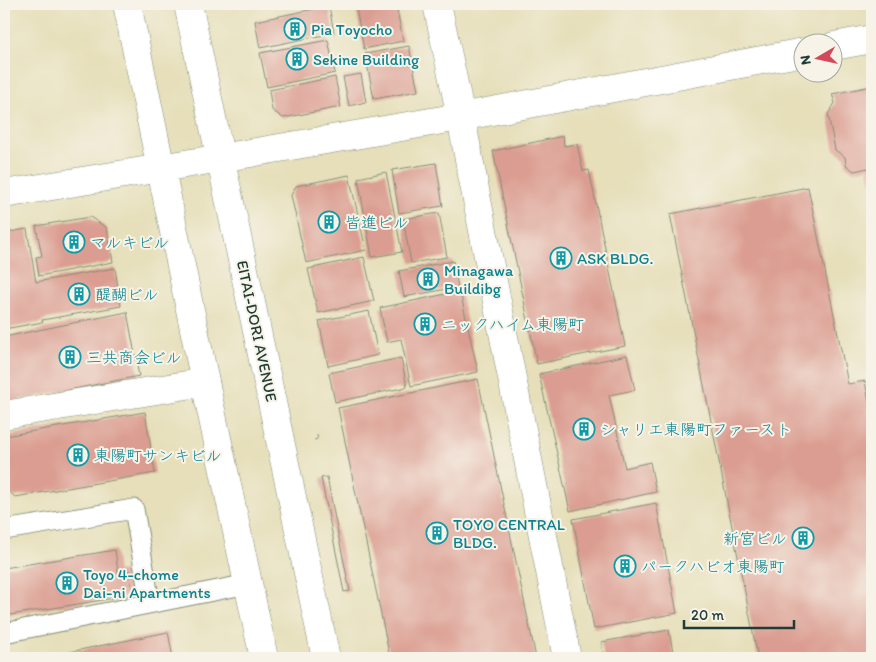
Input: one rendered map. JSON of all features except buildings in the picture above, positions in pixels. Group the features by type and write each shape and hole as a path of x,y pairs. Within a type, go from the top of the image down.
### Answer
{"street":[{"path":"127,4 264,658"},
{"name":"EITAI-DORI AVENUE","path":"188,4 326,658"},
{"path":"437,4 566,658"},
{"path":"844,44 872,39"},
{"path":"4,194 460,117 794,54"},
{"path":"4,415 205,382"}],"lane":[{"path":"4,530 134,509 150,603"},
{"path":"4,633 248,584"}],"place":[{"name":"Pia Toyocho","path":"295,29"},
{"name":"Sekine Building","path":"297,59"},
{"name":"皆進ビル","path":"329,222"},
{"name":"マルキビル","path":"74,242"},
{"name":"ASK BLDG.","path":"561,258"},
{"name":"Minagawa Buildibg","path":"428,279"},
{"name":"醍醐ビル","path":"79,294"},
{"name":"ニックハイム東陽町","path":"425,324"},
{"name":"三共商会ビル","path":"70,357"},
{"name":"シャリエ東陽町ファースト","path":"584,429"},
{"name":"東陽町サンキビル","path":"78,455"},
{"name":"TOYO CENTRAL BLDG.","path":"437,533"},
{"name":"新宮ビル","path":"803,538"},
{"name":"パークハビオ東陽町","path":"625,566"},
{"name":"Toyo 4-chome Dai-ni Apartments","path":"67,583"}]}
